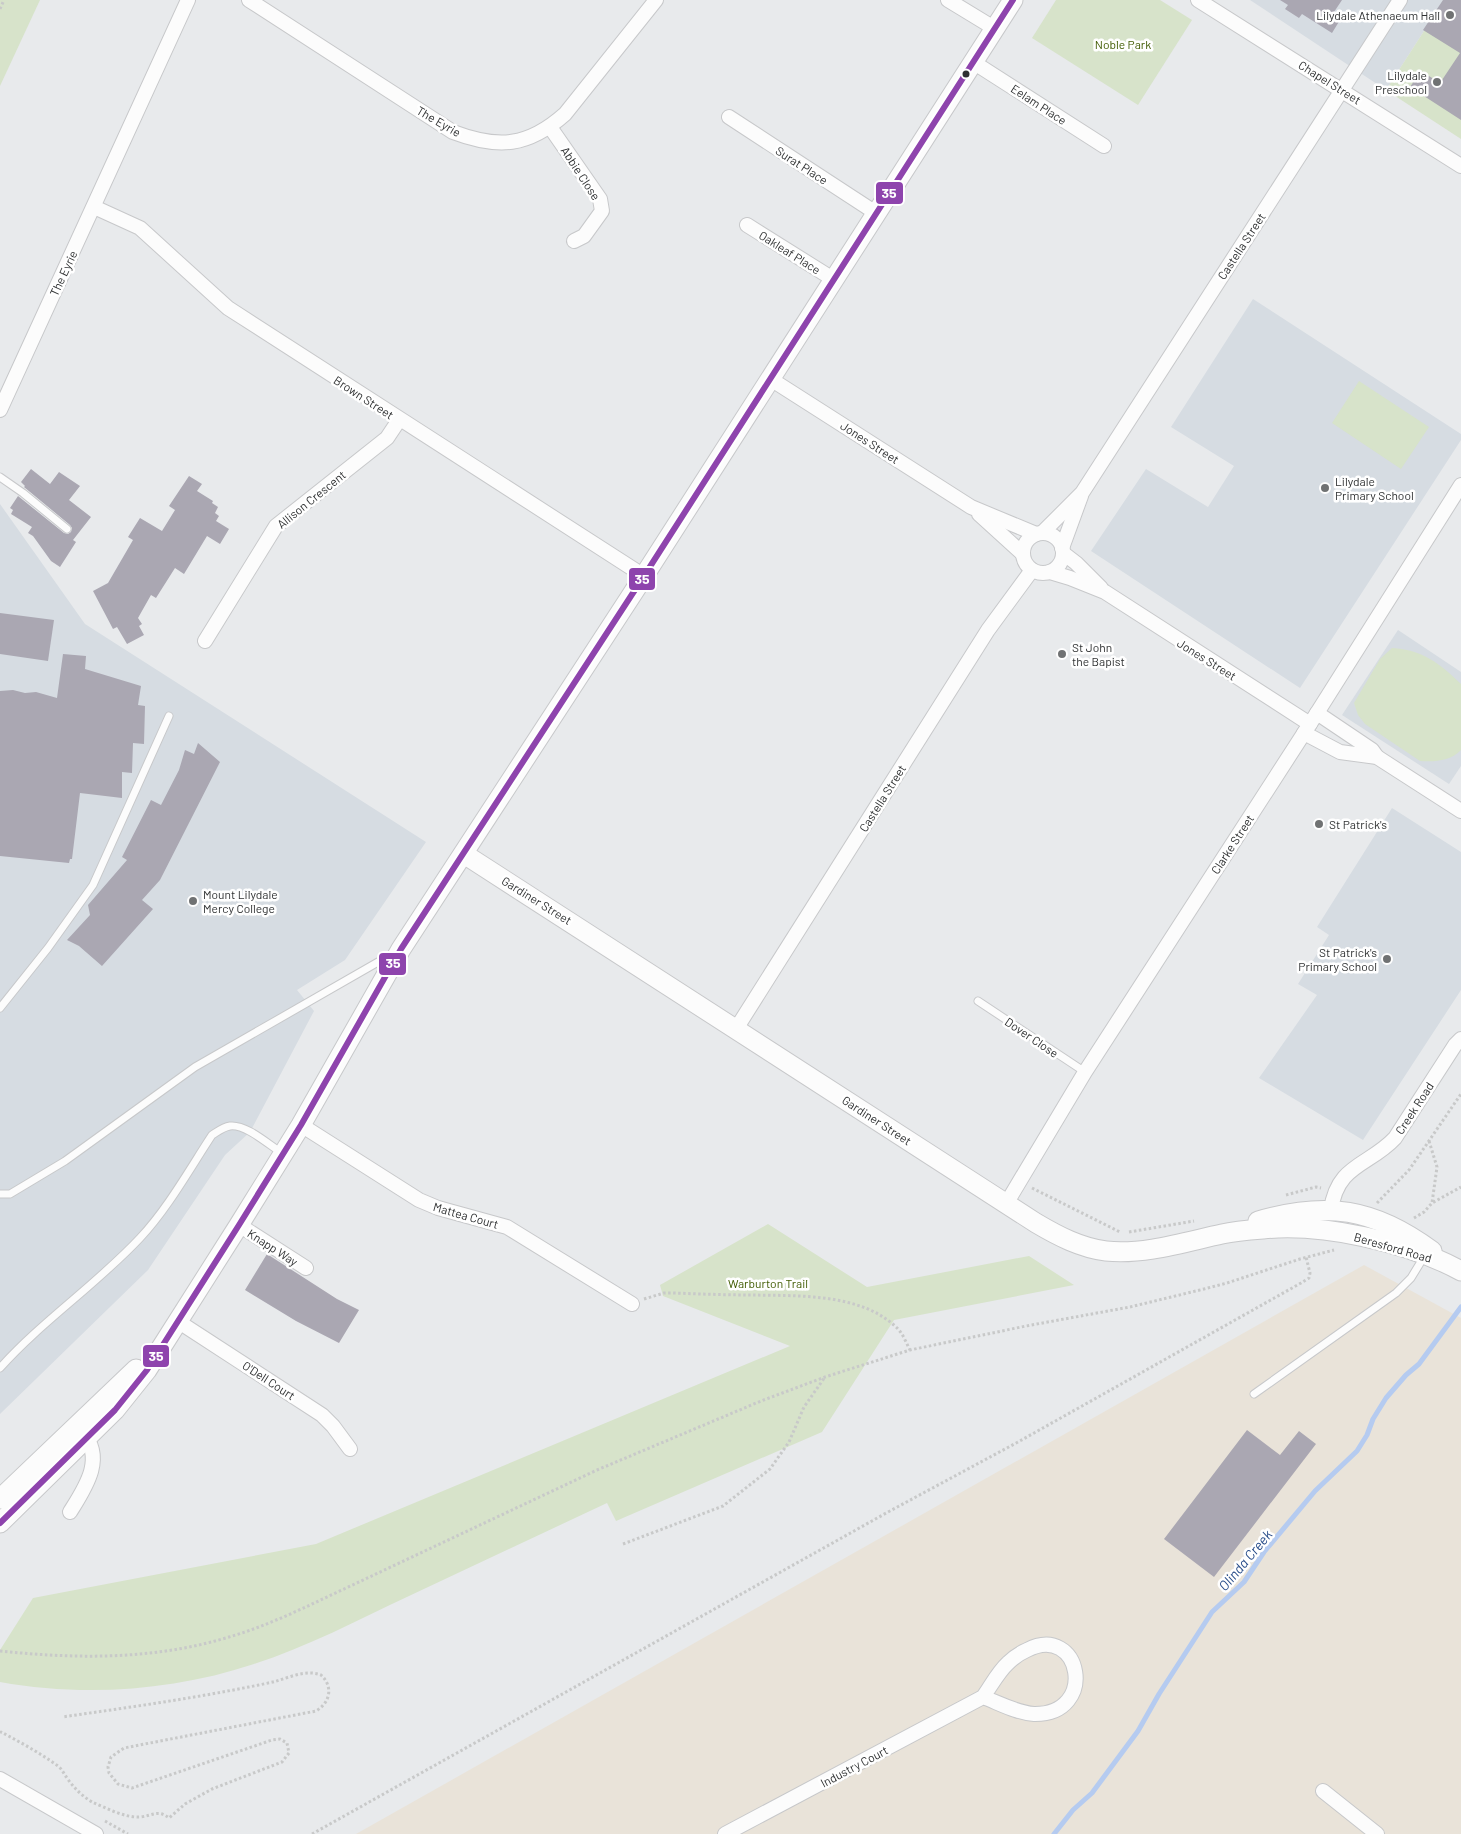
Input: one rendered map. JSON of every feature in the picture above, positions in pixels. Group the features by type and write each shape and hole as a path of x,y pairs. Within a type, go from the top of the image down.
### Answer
{"main road":[{"path":"0,1499 82,1432 116,1410 138,1382 178,1322 301,1125 401,949 644,576 1013,0"},
{"name":"Gardiner Street","path":"464,854 1006,1204 1065,1239 1107,1251 1146,1249 1224,1234 1276,1228 1330,1231"},
{"name":"Beresford Road","path":"1224,1234 1276,1216 1296,1212 1331,1210 1352,1212 1372,1218 1409,1236 1458,1269"},
{"name":"Beresford Road","path":"1330,1231 1367,1238 1425,1254 1458,1269"},
{"path":"0,1523 82,1432"}],"street":[{"name":"The Eyrie","path":"0,410 188,0"},
{"name":"The Eyrie","path":"249,0 453,132 474,140 502,143 531,138 550,127 565,114 656,0"},
{"path":"948,0 994,28"},
{"name":"Chapel Street","path":"1198,0 1461,166"},
{"name":"Castella Street","path":"1039,534 1082,493 1400,0"},
{"name":"Eelam Place","path":"973,62 1104,146"},
{"name":"Surat Place","path":"729,117 876,213"},
{"name":"Abbie Close","path":"550,127 600,200 602,212 584,236 574,241"},
{"name":"Brown Street","path":"94,207 140,228 228,308 399,420 644,576"},
{"name":"Oakleaf Place","path":"747,225 833,279"},
{"name":"Jones Street","path":"770,378 971,507 1023,554"},
{"name":"Allison Crescent","path":"204,641 276,526 387,438 399,420"},
{"name":"Clarke Street","path":"1006,1204 1085,1072 1461,485"},
{"name":"Castella Street","path":"1063,550 1082,493"},
{"name":"Jones Street","path":"971,507 1039,534"},
{"path":"1039,534 1055,537 1063,550 1060,565 1050,572 1037,573 1024,560 1023,554 1026,542 1039,534"},
{"name":"Jones Street","path":"1063,550 1105,592"},
{"name":"Castella Street","path":"736,1029 988,630 1032,570"},
{"name":"Jones Street","path":"1050,572 1105,592 1310,723 1372,750 1377,758"},
{"name":"Jones Street","path":"1310,723 1340,752 1377,758 1461,812"},
{"name":"Creek Road","path":"1331,1210 1333,1197 1342,1179 1351,1170 1386,1147 1395,1138 1458,1042"},
{"name":"Mattea Court","path":"301,1125 420,1200 438,1208 507,1226 632,1304"},
{"name":"Knapp Way","path":"239,1225 306,1268"},
{"name":"O'Dell Court","path":"178,1322 322,1415 350,1449"},
{"path":"70,1512 85,1489 92,1471 93,1453 82,1432"},
{"name":"Industry Court","path":"725,1834 983,1697 1008,1662 1038,1644 1057,1646 1067,1653 1076,1672 1077,1681 1070,1700 1054,1712 1033,1714 1013,1709 983,1697"},
{"path":"0,1778 96,1834"},
{"path":"1323,1791 1377,1834"}],"lane":[{"path":"0,477 23,493 67,530"},
{"path":"0,1008 48,948 93,885 169,716"},
{"path":"0,1194 10,1194 65,1161 195,1067 401,949"},
{"name":"Dover Close","path":"978,1001 1085,1072"},
{"path":"0,1368 32,1336 141,1237 160,1214 212,1135 220,1129 230,1126 240,1127 282,1153"},
{"path":"1254,1394 1396,1293 1411,1278 1425,1254"}],"path":[{"path":"0,9 4,0"},
{"path":"1372,1218 1377,1202 1408,1170 1461,1094"},
{"path":"1429,1140 1436,1158 1437,1167 1432,1203"},
{"path":"1414,1218 1424,1212 1432,1203 1461,1187"},
{"path":"0,1651 63,1656 139,1655 202,1645 231,1637 275,1621 597,1470 760,1401 825,1377 910,1350 1140,1304 1226,1283 1300,1258 1341,1248"},
{"path":"312,1834 1301,1283 1309,1278 1310,1273 1306,1257"},
{"path":"632,1304 664,1293 835,1299 872,1312 895,1326 902,1334 910,1350"},
{"path":"622,1544 723,1506 770,1470 789,1442 804,1407 825,1377"},
{"path":"0,1733 58,1766 73,1786 84,1797 93,1802 128,1816 139,1817 158,1812 165,1814 169,1818 185,1804 212,1789 282,1762 289,1752 287,1742 280,1739 272,1740 132,1788 118,1784 109,1773 109,1762 115,1753 130,1746 316,1710 326,1703 330,1690 325,1679 316,1673 307,1672 272,1682 176,1700 62,1717"}],"shaded area":[{"path":"1250,0 1444,0 1386,90"},
{"name":"Lilydale Primary School","path":"1253,299 1461,434 1461,440 1300,688 1091,551 1146,469 1208,507 1234,466 1171,427"},
{"name":"Mount Lilydale Mercy College","path":"0,504 85,624 426,842 345,960 297,990 314,1011 250,1132 225,1155 148,1270 0,1414"},
{"path":"1398,630 1461,672 1461,766 1449,784 1342,715"},
{"name":"St Patrick's Primary School","path":"1392,808 1461,852 1461,990 1363,1140 1259,1078 1317,995 1298,984 1329,935 1317,927"},
{"path":"1364,1265 1461,1318 1461,1834 356,1834"}],"green space":[{"path":"0,0 40,0 0,86"},
{"name":"Noble Park","path":"1056,0 1160,0 1192,20 1138,105 1032,38"},
{"path":"1444,0 1461,0 1461,139 1386,90"},
{"path":"1359,381 1429,427 1401,469 1332,423"},
{"path":"1392,648 1403,649 1430,659 1461,684 1461,750 1457,754 1448,759 1420,761 1365,724 1358,715 1354,703 1380,659"},
{"name":"Warburton Trail","path":"768,1224 867,1287 1029,1256 1074,1285 894,1320 822,1432 616,1521 607,1503 293,1650 223,1673 160,1686 96,1690 32,1687 0,1682 0,1650 33,1598 316,1544 790,1346 663,1296 660,1285"}],"building":[{"path":"1280,0 1342,0 1332,15 1340,20 1332,33 1302,14 1299,18 1285,9 1288,5"},
{"path":"1443,0 1461,0 1461,120 1410,87 1421,71 1440,83 1460,53 1423,30"},
{"path":"31,469 50,484 59,472 80,486 69,500 91,517 73,540 76,542 60,567 51,561 33,536 28,533 32,527 11,514 13,510 10,508 18,496 64,533 68,534 71,532 72,528 70,525 24,487 21,482"},
{"path":"189,476 202,484 197,491 213,501 212,503 218,507 215,513 219,516 216,521 229,529 220,544 207,536 184,574 175,568 156,598 151,595 138,618 142,624 139,626 144,635 127,644 117,627 113,629 93,591 108,583 133,540 128,537 140,518 162,531 175,510 169,506"},
{"path":"0,613 54,620 48,661 0,654"},
{"path":"63,654 86,656 85,669 141,686 138,705 145,706 144,744 133,743 132,773 122,772 122,798 80,793 72,859 70,859 69,863 0,856 0,691 36,692 57,698"},
{"path":"198,743 220,762 160,880 142,900 153,909 102,966 79,946 67,940 90,915 88,905 127,860 122,857 151,800 161,805 179,770 185,750 194,754"},
{"path":"267,1254 337,1299 359,1310 339,1343 296,1321 245,1290"},
{"path":"1247,1430 1280,1455 1299,1431 1316,1444 1214,1577 1164,1539"}],"waterway":[{"name":"Olinda Creek","path":"1054,1834 1073,1810 1092,1793 1138,1731 1159,1694 1212,1612 1244,1582 1264,1552 1315,1491 1357,1451 1386,1398 1406,1375 1419,1364 1461,1307"}],"transit line":[{"name":"35","path":"0,1523 115,1410 147,1370 301,1125 401,949 644,576 1013,0"}],"place":[{"name":"Lilydale Athenaeum Hall","path":"1450,15"},
{"name":"Lilydale Preschool","path":"1437,82"},
{"name":"Lilydale Primary School","path":"1325,488"},
{"name":"St John the Bapist","path":"1062,654"},
{"name":"St Patrick's","path":"1319,824"},
{"name":"Mount Lilydale Mercy College","path":"193,901"},
{"name":"St Patrick's Primary School","path":"1387,959"}]}
